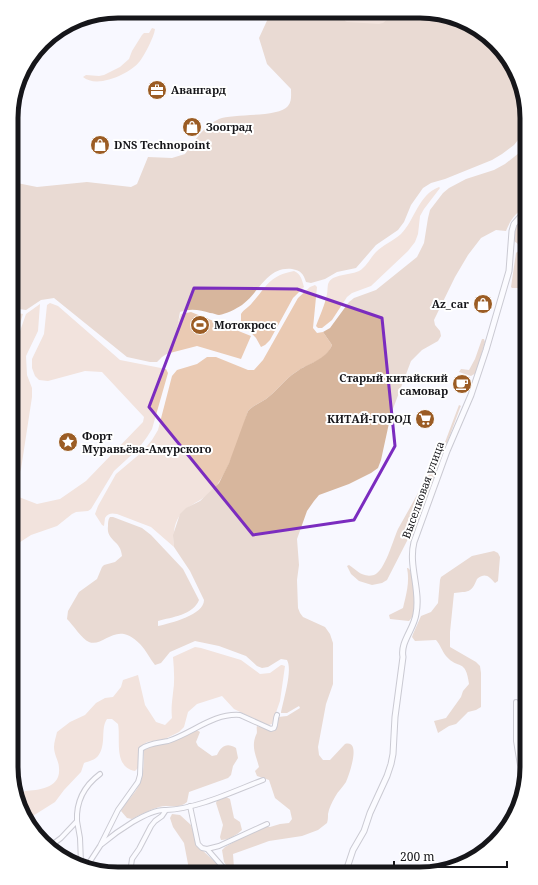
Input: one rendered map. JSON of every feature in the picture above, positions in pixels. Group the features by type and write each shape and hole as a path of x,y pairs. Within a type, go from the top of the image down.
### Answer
{"street":[{"name":"Выселковая улица","path":"347,867 353,850 364,831 370,813 388,776 391,764 403,658 402,649 417,613 412,560 414,542 447,451 471,395 486,350 509,271 512,231 514,224 520,217"},
{"path":"516,702 516,741 520,765"},
{"path":"89,863 100,846 118,810 138,782 140,776 141,749 145,746 167,741 185,734 204,723 235,714 271,729 275,726 277,715"},
{"path":"80,859 78,804 90,782 100,774"},
{"path":"100,846 130,823 156,811 175,810 190,806 263,780"},
{"path":"190,806 198,844 207,850 223,867"},
{"path":"131,867 132,859 151,826 166,810"},
{"path":"54,843 78,821"},
{"path":"207,850 220,846 267,824"}],"highlighted area":[{"path":"194,288 297,289 382,318 395,446 354,520 253,535 149,407"}],"shaded area":[{"path":"268,18 345,18 345,21 347,22 379,24 383,23 389,18 420,18 446,21 470,31 481,39 491,47 507,68 517,92 520,112 520,135 514,145 492,160 431,183 423,188 411,205 404,222 398,230 376,245 356,268 337,272 325,279 311,283 306,282 303,274 300,272 292,269 283,269 276,272 264,281 240,307 219,315 195,310 180,312 173,350 157,362 127,357 54,298 41,300 26,310 18,309 18,183 37,187 87,182 131,187 137,184 148,157 172,158 185,154 196,139 213,122 225,117 266,114 283,110 290,102 291,89 267,64 259,38"},
{"path":"270,18 420,18 446,21 470,31 481,39 491,47 507,68 275,25"},
{"path":"152,28 155,29 147,50 140,61 129,71 105,81 89,80 83,77 86,75 104,75 120,67 129,59 142,35 144,33 149,33"},
{"path":"28,76 29,78 20,100 21,92"},
{"path":"520,151 520,210 514,216 506,231 496,230 481,238 468,255 455,277 434,320 441,336 438,341 422,350 411,361 391,414 378,468 349,484 319,495 307,511 297,539 299,565 297,580 298,608 303,617 325,627 330,634 333,643 333,684 326,704 318,747 319,755 323,760 330,760 345,744 350,744 353,747 353,758 346,782 332,803 328,812 327,823 318,830 302,836 269,841 233,854 234,867 227,867 224,862 222,850 225,847 255,830 267,826 270,827 289,823 292,819 290,810 275,798 269,780 257,776 255,771 259,767 254,747 257,726 271,730 278,717 287,716 300,708 299,706 287,713 281,713 289,671 287,660 281,659 268,667 262,668 257,666 246,656 219,646 195,641 170,652 161,663 155,665 140,644 132,637 124,634 117,634 95,643 89,642 67,619 68,611 79,592 97,579 102,567 115,562 122,556 119,547 109,535 108,521 110,517 142,528 151,535 183,569 199,600 192,609 182,615 158,621 158,626 186,618 199,610 203,605 204,600 190,571 174,547 173,535 180,514 186,508 200,501 219,483 229,463 248,411 270,396 292,375 326,354 332,345 323,332 330,328 349,302 354,298 376,290 417,257 424,243 430,210 443,193 466,179 494,170 505,164"},
{"path":"439,187 440,188 420,216 418,234 415,242 408,251 371,286 352,293 347,297 332,320 322,328 318,328 316,326 325,302 329,282 335,277 354,273 362,269 374,254 401,234 426,196"},
{"path":"520,221 520,244 514,241 515,229"},
{"path":"520,251 520,288 512,288 511,287 517,252"},
{"path":"294,271 300,276 304,287 293,298 270,340 261,347 256,338 241,322 241,314 270,282 279,276"},
{"path":"315,285 317,287 313,328 317,333 323,332 332,345 326,355 292,375 270,396 248,411 232,457 219,482 203,498 181,513 174,532 174,547 151,527 117,514 107,515 104,526 102,525 95,514 98,506 116,474 142,452 158,430 172,376 177,370 197,364 207,357 216,357 248,370 254,370 263,360 298,298 310,287"},
{"path":"50,303 58,306 120,360 166,369 168,373 152,429 138,449 114,471 91,509 88,511 76,512 57,526 31,535 18,543 18,497 37,504 60,499 86,481 143,422 144,417 102,372 85,371 48,381 39,380 35,376 32,368 32,359 44,334 47,305"},
{"path":"40,304 38,331 26,356 27,375 32,388 32,397 21,469 18,477 18,345 19,334 26,314"},
{"name":"Мотокросс","path":"191,312 251,336 241,359 197,346 166,354 181,314"},
{"path":"18,313 23,314 18,330"},
{"path":"482,339 484,339 485,342 476,373 471,376 459,372 461,369 469,370 475,359"},
{"path":"459,405 461,406 414,533 408,539 387,580 382,583 372,585 359,581 351,574 347,566 349,565 360,573 370,576 374,575 382,568 398,529 430,469 436,466"},
{"path":"494,551 498,553 500,557 498,581 495,583 487,576 483,576 477,579 473,587 468,591 454,593 450,632 450,647 476,662 480,666 481,707 468,712 456,724 449,726 438,733 434,721 446,718 469,684 468,676 464,667 454,663 446,656 436,640 415,641 412,637 421,616 431,612 438,603 441,577 472,556"},
{"path":"407,568 410,570 415,597 412,617 409,621 390,619 389,615 403,608 408,583"},
{"path":"195,647 241,660 260,674 270,673 281,665 285,666 280,701 272,724 265,724 234,709 222,696 197,704 188,712 184,727 179,732 165,739 147,742 139,749 138,768 135,771 123,764 119,752 118,724 112,719 107,719 104,727 102,747 98,756 84,763 81,772 55,802 31,817 22,794 25,791 48,787 53,784 59,775 59,768 54,747 57,732 70,722 85,715 96,703 105,698 113,697 121,687 123,680 138,675 145,705 156,722 165,725 172,718 174,688 173,657"},
{"path":"195,729 200,732 196,742 198,746 212,756 217,755 222,747 227,745 236,748 238,758 233,766 231,775 228,778 189,792 187,802 180,806 159,807 132,819 127,818 121,811 141,781 144,750 146,747"},
{"path":"226,797 230,799 234,818 240,822 242,830 232,837 221,840 220,837 223,825 216,803 217,800"},
{"path":"172,814 180,815 191,825 197,845 220,867 188,867 184,843 173,827 170,818"}],"place":[{"name":"Авангард","path":"157,90"},
{"name":"Зооград","path":"192,127"},
{"name":"DNS Technopoint","path":"100,145"},
{"name":"Az_car","path":"483,304"},
{"name":"Мотокросс","path":"200,325"},
{"name":"Старый китайский самовар","path":"462,384"},
{"name":"КИТАЙ-ГОРОД","path":"425,419"},
{"name":"Форт Муравьёва-Амурского","path":"68,442"}]}
